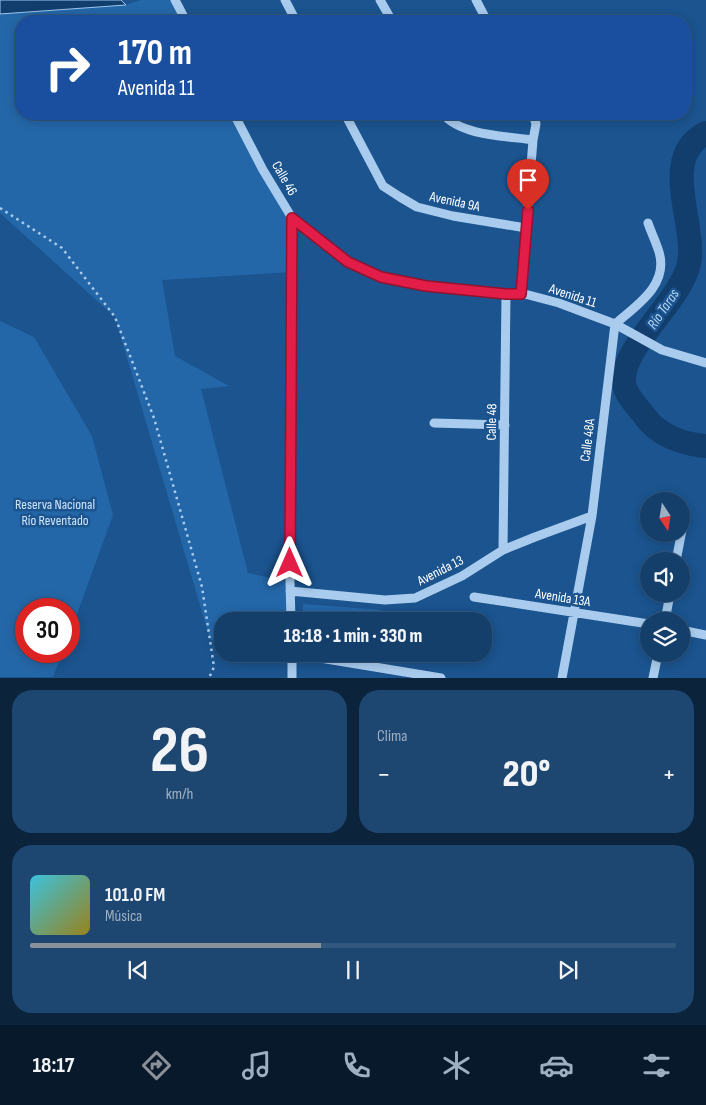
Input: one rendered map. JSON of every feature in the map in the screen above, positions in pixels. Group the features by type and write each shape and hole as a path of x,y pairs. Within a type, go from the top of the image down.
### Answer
{"street":[{"path":"175,0 183,15"},
{"path":"285,0 293,15"},
{"path":"380,0 389,15"},
{"path":"476,0 484,15"},
{"name":"Calle 46","path":"237,120 292,218 291,612"},
{"name":"Avenida 9A","path":"348,120 383,186 417,207 453,216 526,228"},
{"path":"451,120 475,132 533,140"},
{"path":"521,294 533,140 536,124 535,120"},
{"name":"Avenida 11","path":"292,218 348,262 381,277 426,286 521,294 559,303 615,324 662,350 706,362"},
{"path":"615,324 645,298 656,285 660,272 660,254 648,223"},
{"name":"Calle 48","path":"503,550 506,294"},
{"name":"Calle 48A","path":"562,678 576,613 592,516 615,324"},
{"path":"434,423 505,425"},
{"name":"Avenida 13","path":"290,591 385,600 414,598 462,576 503,550 592,516"},
{"name":"Avenida 13A","path":"474,597 640,623"},
{"path":"690,632 706,635"},
{"path":"292,678 293,662"},
{"path":"343,662 441,678"},
{"path":"653,678 656,662"}],"path":[{"path":"0,208 62,248 115,317 154,418 202,587 214,667 209,678"}],"green space":[{"path":"0,0 121,0 126,5 141,0 175,0 183,15 15,15 15,120 237,120 292,218 291,272 162,280 175,356 229,386 201,389 248,573 290,582 291,612 214,612 214,641 210,639 115,317 0,213"},
{"name":"Reserva Nacional Río Reventado","path":"0,321 34,337 92,436 113,515 80,606 80,598 15,598 15,663 58,663 53,677 0,677"},
{"path":"303,604 381,610 381,612 303,612"}],"shaded area":[{"path":"0,0 121,0 126,5 0,14"}],"waterway":[{"name":"Río Taras","path":"706,133 692,144 684,158 682,193 690,247 689,263 684,277 675,292 632,354 626,368 624,382 626,391 631,399 654,427 680,441 706,446"}],"route":[{"path":"290,563 292,218 348,262 381,277 426,286 521,294 528,210"}]}
